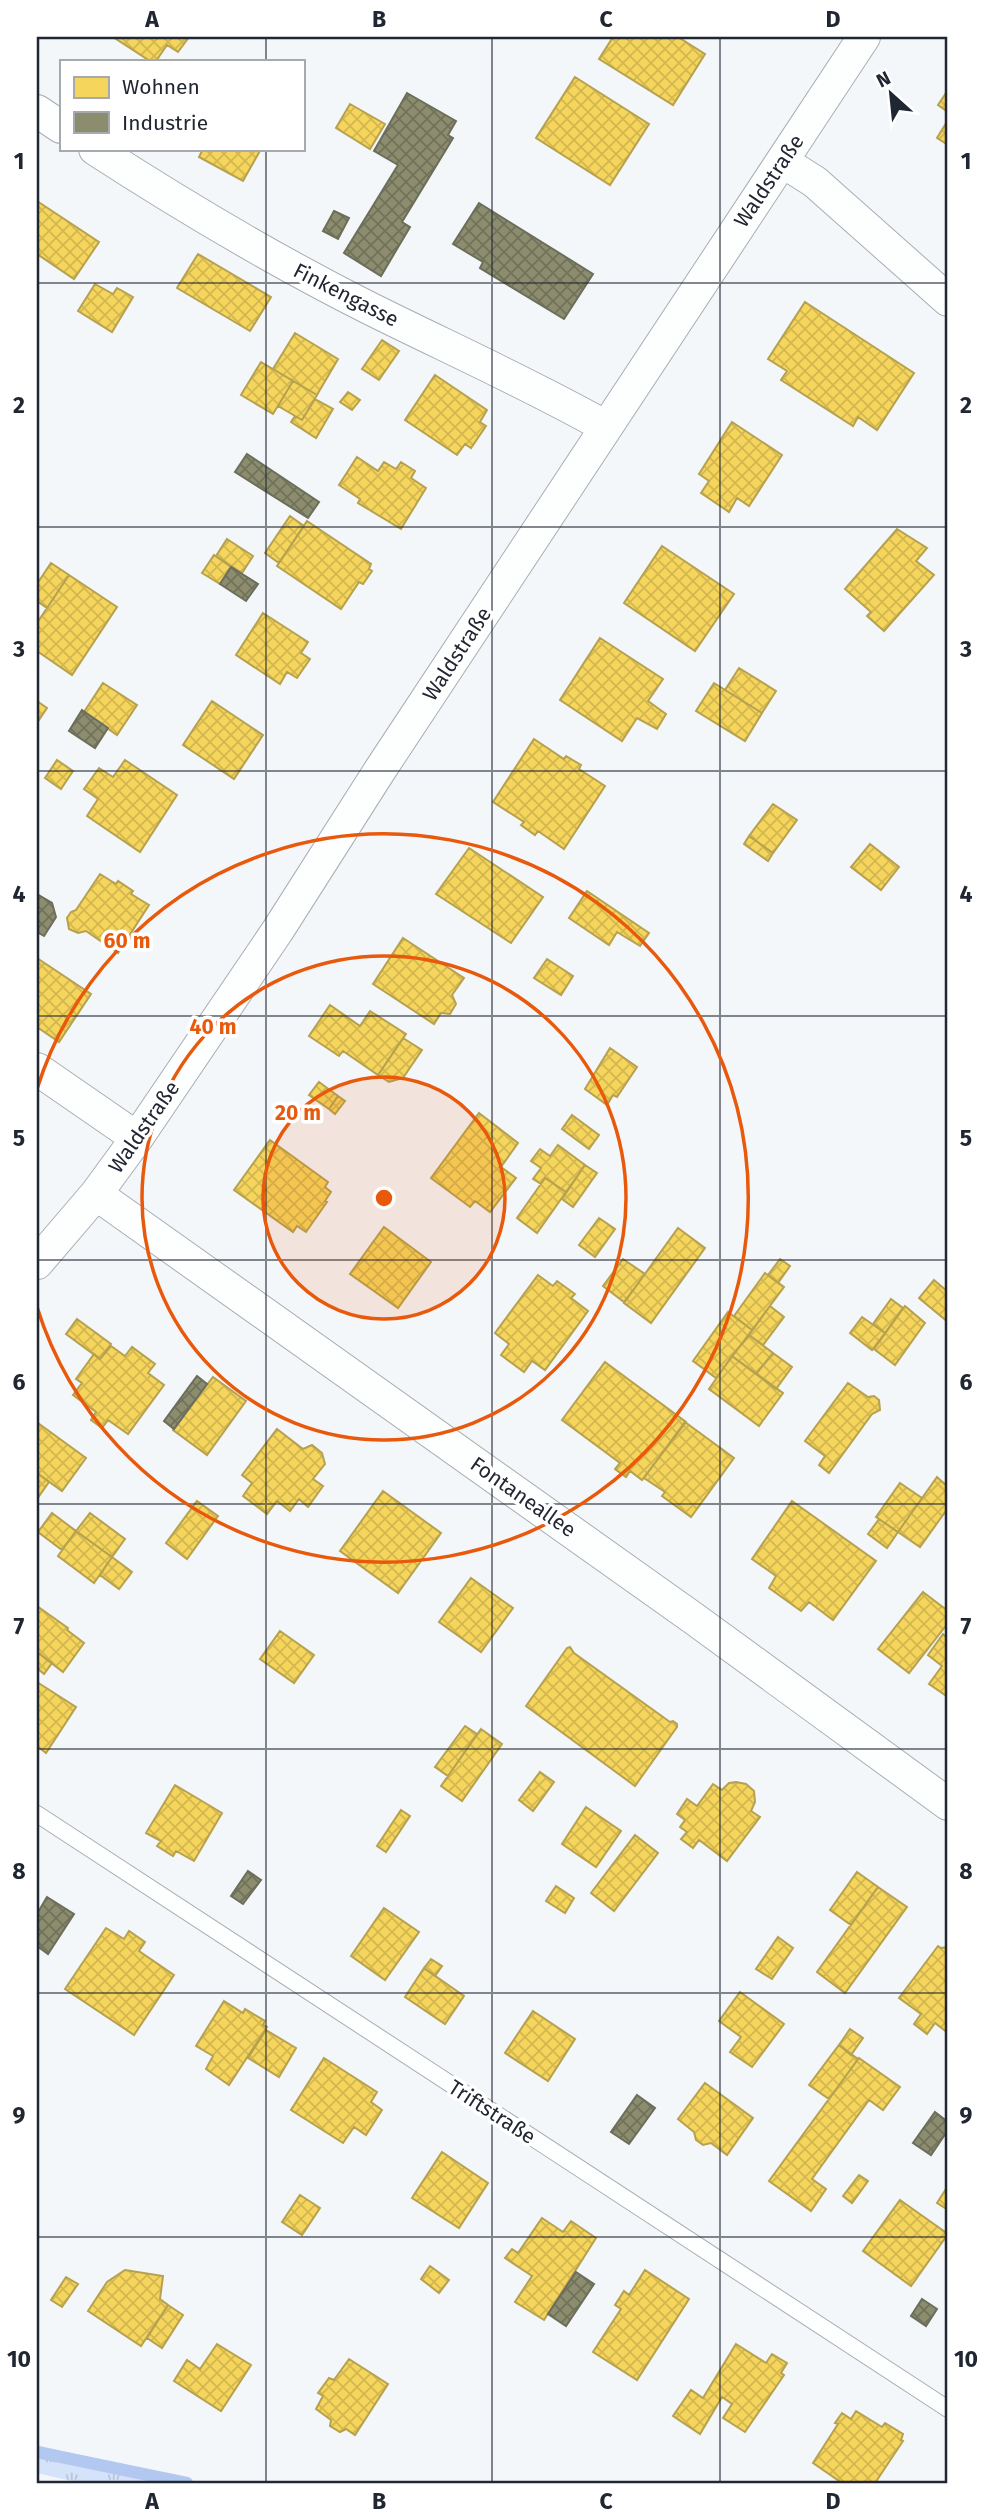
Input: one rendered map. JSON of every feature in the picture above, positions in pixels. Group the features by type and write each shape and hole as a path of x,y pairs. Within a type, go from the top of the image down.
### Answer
{"street":[{"name":"Waldstraße","path":"37,1263 96,1194 137,1138 285,919 380,770 864,37"},
{"path":"37,111 60,126"},
{"name":"Finkengasse","path":"97,150 302,273 540,390 606,426"},
{"path":"782,161 815,182 948,300"},
{"path":"37,1069 137,1138"},
{"name":"Fontaneallee","path":"96,1194 684,1612 948,1804"}],"lane":[{"name":"Triftstraße","path":"37,1814 948,2409"}],"green space":[{"path":"37,2445 202,2483 80,2483 37,2473"}],"building: Wohnen":[{"path":"113,37 189,37 178,52 167,45 157,60 148,60"},
{"path":"613,37 678,37 705,54 673,105 599,59"},
{"path":"575,77 649,124 610,185 536,138"},
{"path":"948,90 948,112 938,105"},
{"path":"350,104 385,124 370,149 336,128"},
{"path":"948,120 948,145 937,138"},
{"path":"202,150 260,150 243,181 199,157"},
{"path":"37,201 99,242 74,279 37,254"},
{"path":"198,254 271,297 250,331 177,288"},
{"path":"95,284 113,294 117,288 133,297 112,332 78,311"},
{"path":"805,302 914,373 877,430 858,417 853,426 781,380 787,371 768,359"},
{"path":"295,333 338,359 317,395 273,369"},
{"path":"382,340 399,351 379,380 362,369"},
{"path":"261,362 293,381 273,414 241,395"},
{"path":"435,375 487,410 480,422 486,426 471,448 465,444 457,455 405,420"},
{"path":"293,381 317,395 302,420 278,406"},
{"path":"348,392 360,400 352,410 340,402"},
{"path":"315,399 333,409 316,438 291,422 295,416 302,420"},
{"path":"732,422 782,455 749,506 737,498 729,512 701,493 709,481 699,474"},
{"path":"357,457 378,471 384,462 396,469 401,462 415,471 411,478 426,488 401,529 358,503 360,499 339,485"},
{"path":"290,516 304,526 279,563 265,553"},
{"path":"307,521 371,564 369,569 372,571 363,584 359,582 341,609 277,566"},
{"path":"897,529 927,548 916,561 934,575 884,631 867,616 871,612 845,589"},
{"path":"227,539 253,556 242,573 216,556"},
{"path":"662,546 734,594 695,651 624,603"},
{"path":"214,555 231,567 220,584 202,573"},
{"path":"51,563 69,575 47,608 37,601 37,584"},
{"path":"69,575 117,607 72,675 37,651 37,623"},
{"path":"263,613 308,642 301,653 310,659 297,678 287,672 280,684 236,655"},
{"path":"600,638 663,679 648,701 666,714 657,729 637,718 622,741 560,700"},
{"path":"739,668 776,691 762,713 725,690"},
{"path":"103,683 137,705 117,735 84,712"},
{"path":"714,683 762,713 745,741 696,711"},
{"path":"37,701 47,708 37,723"},
{"path":"212,701 263,735 234,779 183,745"},
{"path":"534,739 564,759 566,756 581,765 579,769 605,786 564,849 538,831 535,835 521,825 524,822 493,802"},
{"path":"57,760 73,771 61,789 45,778"},
{"path":"125,760 177,795 140,852 87,816 98,799 84,789 99,768 113,777"},
{"path":"773,804 797,820 773,853 749,836"},
{"path":"749,836 773,853 768,861 744,844"},
{"path":"870,844 899,867 881,890 851,867"},
{"path":"469,848 543,897 511,943 436,894"},
{"path":"100,874 116,884 118,881 133,891 131,894 149,905 118,953 86,931 78,933 69,929 67,918 76,910"},
{"path":"587,891 649,933 640,946 617,932 609,945 569,918"},
{"path":"403,938 464,978 452,995 456,1004 450,1014 441,1013 434,1024 373,984"},
{"path":"37,958 91,994 59,1042 37,1027"},
{"path":"547,959 573,976 561,995 534,978"},
{"path":"330,1005 360,1026 370,1011 406,1034 378,1075 343,1051 339,1056 309,1036"},
{"path":"403,1038 422,1050 403,1078 389,1082 378,1075"},
{"path":"610,1048 637,1067 617,1097 613,1095 607,1105 585,1089"},
{"path":"319,1082 338,1096 329,1109 309,1095"},
{"path":"338,1096 345,1101 335,1114 329,1109"},
{"path":"479,1113 518,1143 501,1167 516,1178 490,1212 475,1201 470,1207 431,1178"},
{"path":"572,1115 599,1135 589,1149 562,1129"},
{"path":"270,1140 328,1182 325,1187 331,1192 325,1201 327,1202 306,1232 297,1226 293,1232 234,1190"},
{"path":"558,1145 585,1165 566,1192 545,1178 541,1184 533,1179 541,1168 531,1161 540,1149 550,1156"},
{"path":"585,1165 597,1173 573,1207 562,1199"},
{"path":"545,1178 566,1192 537,1233 517,1218"},
{"path":"599,1218 615,1229 595,1257 579,1245"},
{"path":"384,1227 431,1262 398,1308 350,1274"},
{"path":"678,1228 705,1248 651,1323 624,1303"},
{"path":"623,1259 645,1274 624,1302 603,1286"},
{"path":"780,1259 790,1266 778,1283 768,1275"},
{"path":"765,1273 784,1287 752,1330 734,1316"},
{"path":"538,1275 553,1286 557,1281 575,1294 571,1298 588,1311 545,1370 532,1361 524,1372 501,1355 509,1344 495,1333"},
{"path":"934,1280 948,1292 948,1322 919,1298"},
{"path":"891,1299 903,1308 885,1333 873,1324"},
{"path":"770,1306 784,1317 763,1345 749,1335"},
{"path":"905,1306 925,1323 895,1365 874,1349"},
{"path":"728,1312 752,1330 716,1378 693,1361"},
{"path":"862,1317 885,1333 872,1350 850,1333"},
{"path":"77,1319 111,1344 100,1359 66,1334"},
{"path":"749,1335 773,1353 756,1374 732,1356"},
{"path":"111,1346 125,1356 132,1347 155,1364 148,1373 164,1385 128,1434 108,1420 102,1428 91,1420 96,1412 73,1395 82,1383 76,1379 94,1354 100,1359"},
{"path":"773,1353 792,1367 776,1389 756,1374"},
{"path":"732,1356 783,1393 759,1426 709,1389"},
{"path":"605,1362 686,1422 642,1480 630,1471 626,1477 615,1469 620,1463 562,1420"},
{"path":"213,1377 246,1401 207,1455 173,1430"},
{"path":"848,1383 868,1397 874,1396 879,1400 880,1410 872,1414 829,1473 819,1465 825,1456 805,1441"},
{"path":"685,1422 734,1458 691,1517 662,1496 665,1492 644,1478"},
{"path":"38,1423 86,1458 62,1491 37,1473"},
{"path":"277,1429 303,1449 312,1445 322,1453 325,1464 313,1479 323,1486 308,1507 299,1499 290,1511 277,1501 267,1514 243,1496 252,1483 242,1475"},
{"path":"37,1473 49,1482 37,1499"},
{"path":"937,1477 948,1487 948,1508 920,1547 898,1532"},
{"path":"900,1483 922,1498 898,1532 876,1517"},
{"path":"383,1491 441,1533 398,1593 340,1551"},
{"path":"197,1501 218,1516 187,1559 166,1543"},
{"path":"792,1501 876,1561 833,1620 809,1602 801,1611 769,1588 776,1576 752,1559"},
{"path":"52,1513 76,1531 62,1550 38,1532"},
{"path":"90,1513 125,1539 112,1557 76,1531"},
{"path":"879,1519 898,1532 887,1548 868,1534"},
{"path":"76,1531 112,1557 94,1583 58,1556"},
{"path":"112,1557 132,1572 119,1589 100,1575"},
{"path":"471,1578 513,1608 481,1652 439,1622"},
{"path":"923,1592 948,1611 948,1623 909,1673 878,1649"},
{"path":"37,1606 84,1643 63,1672 37,1652"},
{"path":"280,1631 314,1655 294,1683 260,1659"},
{"path":"943,1634 946,1637 948,1634 948,1697 929,1684 942,1666 928,1655"},
{"path":"570,1647 574,1653 670,1722 677,1724 635,1786 526,1706"},
{"path":"37,1652 52,1663 44,1674 37,1668"},
{"path":"37,1682 76,1707 46,1753 37,1746"},
{"path":"465,1726 477,1734 448,1776 435,1767"},
{"path":"481,1729 502,1744 462,1801 441,1786"},
{"path":"540,1772 554,1782 533,1811 519,1800"},
{"path":"729,1783 746,1784 754,1791 755,1802 751,1811 760,1817 727,1861 699,1840 693,1848 681,1839 687,1832 680,1827 685,1820 677,1814 687,1799 697,1806 713,1784 722,1790"},
{"path":"175,1785 222,1813 194,1861 176,1851 173,1856 157,1846 161,1841 146,1833"},
{"path":"586,1807 621,1831 596,1867 562,1844"},
{"path":"401,1810 410,1816 386,1852 377,1846"},
{"path":"635,1835 658,1853 614,1911 591,1893"},
{"path":"857,1872 878,1887 851,1925 830,1910"},
{"path":"556,1886 574,1898 565,1913 546,1901"},
{"path":"878,1887 907,1907 845,1993 817,1972"},
{"path":"384,1908 419,1932 385,1980 351,1956"},
{"path":"106,1928 124,1939 129,1931 145,1942 139,1951 174,1975 134,2035 65,1989"},
{"path":"778,1937 793,1948 772,1979 756,1969"},
{"path":"938,1946 948,1947 948,2033 935,2023 927,2034 914,2024 921,2014 899,1998"},
{"path":"431,1959 442,1966 435,1976 424,1968"},
{"path":"424,1968 464,1996 445,2024 405,1997"},
{"path":"740,1992 784,2024 752,2067 730,2052 741,2037 719,2021"},
{"path":"224,2001 243,2013 245,2009 265,2021 263,2025 267,2027 229,2085 206,2069 213,2056 196,2046"},
{"path":"533,2011 575,2039 548,2081 505,2053"},
{"path":"850,2029 863,2038 851,2055 839,2045"},
{"path":"266,2030 296,2048 279,2077 248,2058"},
{"path":"839,2045 858,2059 829,2099 809,2085"},
{"path":"324,2058 377,2092 371,2102 382,2110 366,2135 354,2127 343,2143 291,2110"},
{"path":"859,2058 900,2087 883,2110 869,2100 812,2179 826,2189 811,2211 769,2181"},
{"path":"705,2083 753,2118 727,2155 711,2143 703,2145 696,2140 694,2132 678,2119"},
{"path":"442,2152 488,2183 459,2228 412,2198"},
{"path":"859,2175 868,2181 852,2203 843,2196"},
{"path":"948,2186 948,2210 937,2203"},
{"path":"300,2195 320,2208 302,2235 282,2222"},
{"path":"900,2200 948,2234 911,2286 863,2251"},
{"path":"542,2218 563,2232 571,2221 596,2238 544,2320 515,2302 532,2276 505,2258 512,2249 518,2253"},
{"path":"430,2266 449,2280 439,2293 421,2279"},
{"path":"125,2270 163,2276 160,2299 168,2305 141,2346 88,2311 107,2282"},
{"path":"645,2270 689,2299 637,2380 593,2352 621,2309 615,2305 624,2291 629,2295"},
{"path":"66,2277 78,2284 62,2307 51,2300"},
{"path":"168,2305 183,2315 162,2348 147,2338"},
{"path":"217,2344 251,2365 221,2411 174,2381 187,2360 200,2369"},
{"path":"736,2344 766,2363 772,2354 787,2363 781,2373 784,2375 745,2432 723,2418 732,2404 722,2397 700,2434 673,2416 691,2390 703,2398"},
{"path":"349,2359 388,2384 355,2435 346,2429 340,2432 330,2426 331,2420 316,2409 323,2396 318,2393 329,2378 334,2380"},
{"path":"856,2411 882,2427 885,2423 903,2434 903,2441 875,2483 842,2483 813,2463 842,2413 851,2419"}],"building: Industrie":[{"path":"407,93 456,121 448,135 453,138 402,222 410,227 381,276 344,253 398,165 374,151"},
{"path":"479,203 593,274 564,319 480,268 483,262 453,244"},
{"path":"334,211 349,218 338,239 323,231"},
{"path":"247,454 319,502 308,518 235,472"},
{"path":"231,567 258,584 246,601 220,584"},
{"path":"82,710 108,728 95,748 69,731"},
{"path":"37,894 52,903 56,917 44,936 37,932"},
{"path":"197,1376 207,1384 174,1429 164,1421"},
{"path":"248,1871 261,1880 243,1904 231,1896"},
{"path":"47,1897 74,1914 48,1954 37,1946 37,1914"},
{"path":"637,2095 655,2108 629,2144 611,2132"},
{"path":"935,2112 948,2122 948,2130 931,2155 913,2143"},
{"path":"576,2272 594,2284 566,2326 548,2314"},
{"path":"922,2299 937,2309 926,2326 911,2316"}],"waterway":[{"path":"37,2452 187,2483"}]}
